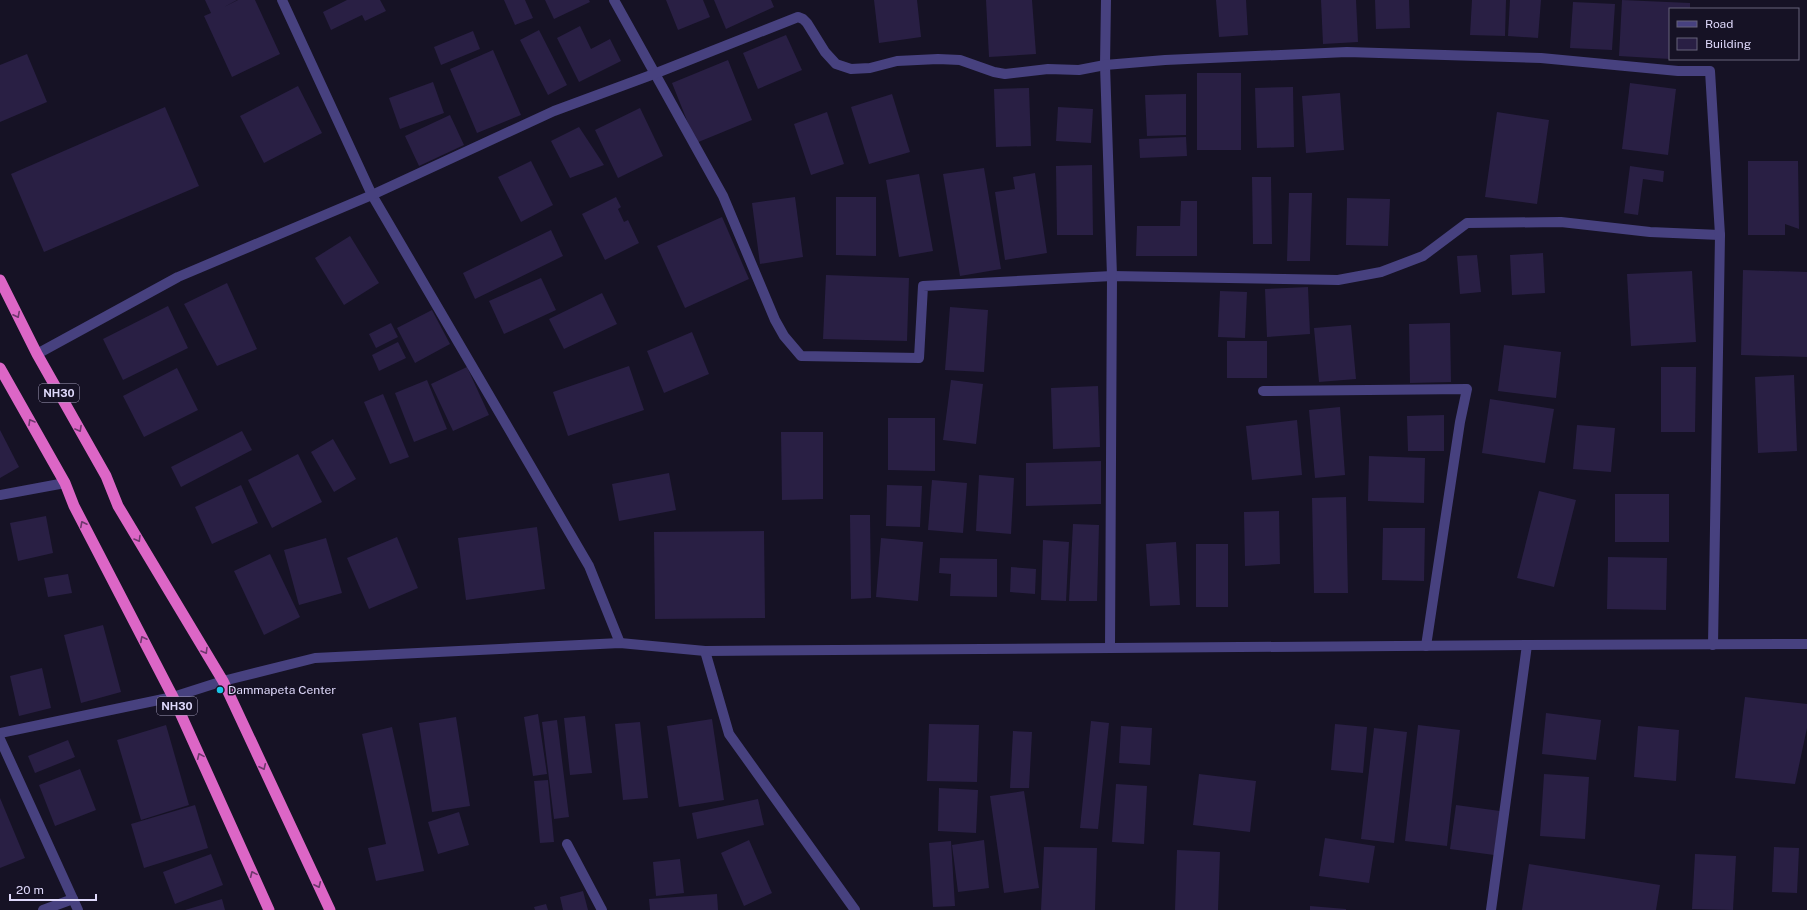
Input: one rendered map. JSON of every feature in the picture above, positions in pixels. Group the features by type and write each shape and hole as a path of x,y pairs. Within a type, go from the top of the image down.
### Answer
{"highway":[{"name":"NH30","path":"0,280 37,354 106,476 118,506 223,681 330,910"},
{"name":"NH30","path":"0,368 65,483 74,506 173,697 270,910"}],"street":[{"path":"282,0 372,195 590,566 620,642"},
{"path":"614,0 723,196 775,320 784,336 801,356 919,358 924,286 1112,276 1338,280 1381,272 1423,256 1467,223 1561,222 1650,232 1720,235"},
{"path":"1106,0 1105,65 1112,276 1110,648"},
{"path":"37,354 178,277 372,195 554,111 654,74 798,17 807,23 825,52 836,64 851,69 870,68 897,62 938,59 960,60 994,72 1005,74 1048,69 1079,70 1105,65 1165,60 1347,52 1541,58 1678,71 1710,71 1720,235 1713,645"},
{"path":"1263,391 1467,389 1460,422 1426,646"},
{"path":"0,495 65,483"},
{"path":"0,733 173,697 223,681 316,658 620,642 705,651 1527,644 1807,644"},
{"path":"1491,910 1527,644"},
{"path":"705,651 729,734 855,910"},
{"path":"0,739 78,910"},
{"path":"567,844 602,910"},
{"path":"43,910 74,899"}],"building":[{"path":"205,0 237,0 224,7 238,0 255,0 280,54 232,77 204,16 211,13"},
{"path":"347,0 380,0 386,11 365,21 362,15 331,30 323,12"},
{"path":"504,0 525,0 533,18 515,25"},
{"path":"545,0 589,0 590,2 554,19"},
{"path":"666,0 703,0 710,17 678,30"},
{"path":"714,0 771,0 774,7 726,29"},
{"path":"874,0 917,0 921,37 879,43"},
{"path":"986,0 1032,0 1036,54 989,57"},
{"path":"1216,0 1246,0 1248,35 1219,37"},
{"path":"1321,0 1356,0 1358,42 1323,44"},
{"path":"1375,0 1409,0 1410,28 1376,29"},
{"path":"1472,0 1506,0 1505,36 1470,35"},
{"path":"1510,0 1541,0 1538,38 1508,36"},
{"path":"1622,0 1690,3 1690,8 1669,8 1669,59 1619,56"},
{"path":"1573,2 1615,4 1612,50 1570,48"},
{"path":"580,26 591,49 610,39 621,61 579,82 557,38"},
{"path":"539,30 567,85 548,95 520,40"},
{"path":"473,31 480,49 441,65 434,47"},
{"path":"786,35 802,70 758,89 743,53"},
{"path":"493,50 521,115 477,133 450,69"},
{"path":"27,54 47,102 0,122 0,65"},
{"path":"728,60 752,120 696,143 672,83"},
{"path":"1197,73 1241,73 1241,150 1197,150"},
{"path":"433,82 444,113 400,129 389,98"},
{"path":"1630,83 1676,89 1668,155 1622,149"},
{"path":"298,86 322,133 264,163 240,116"},
{"path":"1293,87 1294,147 1257,148 1255,88"},
{"path":"1029,88 1031,146 996,147 994,89"},
{"path":"1340,93 1344,150 1306,153 1302,96"},
{"path":"892,94 910,152 869,164 851,107"},
{"path":"1186,94 1186,135 1147,136 1145,95"},
{"path":"165,107 199,186 44,252 11,174"},
{"path":"1058,107 1093,109 1091,143 1056,141"},
{"path":"640,108 663,156 618,178 595,130"},
{"path":"827,112 844,164 811,175 794,124"},
{"path":"1497,112 1549,120 1537,204 1485,197"},
{"path":"450,115 464,145 419,166 405,136"},
{"path":"579,127 604,165 570,178 551,141"},
{"path":"1186,137 1187,156 1140,158 1139,139"},
{"path":"531,161 553,205 521,222 498,177"},
{"path":"1748,161 1798,161 1799,229 1785,224 1785,235 1748,235"},
{"path":"1092,165 1093,235 1057,235 1056,166"},
{"path":"1630,166 1664,171 1663,182 1643,179 1638,215 1624,213"},
{"path":"984,168 1001,269 960,276 943,174"},
{"path":"1035,173 1047,253 1005,260 995,192 1015,189 1013,177"},
{"path":"919,174 933,251 899,257 886,180"},
{"path":"1252,177 1271,177 1272,244 1253,244"},
{"path":"1289,193 1312,193 1310,261 1287,261"},
{"path":"616,197 621,207 618,209 624,222 628,220 639,243 605,260 582,214"},
{"path":"795,197 803,257 760,264 752,203"},
{"path":"836,197 876,197 876,256 836,255"},
{"path":"1347,198 1390,199 1388,246 1346,245"},
{"path":"1181,201 1197,201 1197,256 1136,256 1137,226 1180,226"},
{"path":"722,217 749,279 685,308 657,246"},
{"path":"551,230 563,256 475,299 463,273"},
{"path":"350,236 379,283 344,305 315,258"},
{"path":"1543,253 1545,293 1512,295 1510,255"},
{"path":"1477,255 1481,292 1460,294 1457,256"},
{"path":"1743,270 1807,272 1807,357 1741,355"},
{"path":"1692,271 1696,342 1631,346 1627,274"},
{"path":"826,275 909,278 907,341 823,339"},
{"path":"541,278 556,310 504,334 489,301"},
{"path":"227,283 257,349 217,366 184,304"},
{"path":"1308,287 1310,334 1267,337 1265,289"},
{"path":"1220,291 1247,292 1245,338 1218,337"},
{"path":"602,293 617,324 564,349 549,319"},
{"path":"168,306 188,348 123,380 103,339"},
{"path":"950,307 988,310 984,372 945,370"},
{"path":"432,310 450,344 415,363 397,328"},
{"path":"391,323 398,337 376,348 369,334"},
{"path":"1450,323 1451,382 1410,383 1409,324"},
{"path":"1351,325 1356,379 1319,382 1314,328"},
{"path":"692,332 709,374 664,393 647,351"},
{"path":"1227,341 1267,341 1267,378 1227,378"},
{"path":"398,342 406,358 379,371 372,355"},
{"path":"1504,345 1561,352 1556,398 1498,391"},
{"path":"629,366 644,410 568,436 553,392"},
{"path":"467,367 489,415 453,431 431,384"},
{"path":"1661,367 1696,367 1695,432 1661,432"},
{"path":"177,368 198,410 144,437 123,396"},
{"path":"1794,375 1797,451 1758,453 1755,377"},
{"path":"427,380 447,429 414,442 395,393"},
{"path":"951,380 983,384 976,444 943,440"},
{"path":"1098,386 1100,447 1053,449 1051,388"},
{"path":"383,394 409,457 390,464 364,402"},
{"path":"1490,399 1554,409 1545,463 1482,453"},
{"path":"1340,407 1345,475 1315,478 1309,410"},
{"path":"1444,415 1444,451 1408,451 1407,416"},
{"path":"888,418 935,418 935,471 888,470"},
{"path":"1297,420 1302,475 1252,480 1246,426"},
{"path":"1577,425 1615,428 1611,472 1573,469"},
{"path":"0,430 19,467 0,478"},
{"path":"242,431 252,450 181,487 171,467"},
{"path":"781,432 823,432 823,499 782,500"},
{"path":"333,439 356,479 334,492 311,452"},
{"path":"298,454 322,502 272,528 248,480"},
{"path":"1369,456 1425,458 1424,503 1368,501"},
{"path":"1101,461 1101,504 1026,506 1026,463"},
{"path":"669,473 676,510 619,521 612,484"},
{"path":"979,475 1014,478 1011,534 976,531"},
{"path":"932,480 967,483 963,533 928,530"},
{"path":"241,485 258,523 212,544 195,507"},
{"path":"887,485 922,486 920,527 886,526"},
{"path":"1539,491 1576,500 1554,587 1517,578"},
{"path":"1615,494 1669,494 1669,542 1615,542"},
{"path":"1346,497 1348,593 1314,593 1312,498"},
{"path":"1279,511 1280,564 1245,566 1244,512"},
{"path":"850,515 870,515 871,598 851,599"},
{"path":"46,516 53,553 18,561 10,523"},
{"path":"1073,524 1099,525 1097,601 1069,601"},
{"path":"537,527 545,589 466,600 458,538"},
{"path":"1383,528 1425,528 1424,581 1382,580"},
{"path":"764,531 765,618 655,619 654,532"},
{"path":"397,537 418,588 369,609 347,558"},
{"path":"326,538 342,593 299,605 284,550"},
{"path":"881,538 923,542 918,601 876,597"},
{"path":"1043,540 1069,542 1066,601 1041,600"},
{"path":"1176,542 1180,605 1150,606 1146,544"},
{"path":"1196,544 1228,544 1228,607 1196,607"},
{"path":"270,554 300,617 264,635 234,571"},
{"path":"1608,557 1667,558 1666,610 1607,609"},
{"path":"940,558 997,559 997,597 950,596 951,574 939,573"},
{"path":"1011,567 1036,569 1035,594 1010,592"},
{"path":"68,574 72,593 48,597 44,578"},
{"path":"103,625 121,692 81,703 64,635"},
{"path":"42,668 51,708 19,716 10,676"},
{"path":"1745,697 1807,704 1807,728 1795,784 1735,778"},
{"path":"1546,713 1601,720 1596,760 1542,754"},
{"path":"538,714 547,774 533,776 524,717"},
{"path":"585,716 592,773 570,775 564,718"},
{"path":"456,717 470,806 432,812 419,723"},
{"path":"712,719 724,800 679,807 667,726"},
{"path":"557,720 569,817 554,819 542,722"},
{"path":"1091,721 1109,723 1098,829 1080,828"},
{"path":"640,722 648,798 623,800 615,724"},
{"path":"929,724 979,725 977,782 927,781"},
{"path":"1335,724 1367,727 1363,773 1331,770"},
{"path":"166,725 189,805 141,820 117,740"},
{"path":"1418,725 1460,730 1447,846 1405,841"},
{"path":"1121,726 1152,728 1150,765 1119,763"},
{"path":"1638,726 1679,730 1676,781 1634,777"},
{"path":"392,727 424,871 376,881 368,848 386,844 362,734"},
{"path":"1374,728 1407,732 1394,843 1361,839"},
{"path":"1013,731 1032,732 1029,788 1010,788"},
{"path":"68,740 75,757 35,773 28,756"},
{"path":"80,769 96,810 55,826 39,785"},
{"path":"1199,774 1256,781 1250,832 1193,825"},
{"path":"1544,774 1589,777 1585,839 1540,836"},
{"path":"548,780 554,842 540,843 534,781"},
{"path":"1116,784 1147,786 1144,844 1112,842"},
{"path":"939,788 978,790 976,833 938,831"},
{"path":"1024,791 1039,888 1004,893 990,796"},
{"path":"0,798 25,858 0,868"},
{"path":"758,799 764,825 697,839 692,813"},
{"path":"195,805 208,848 144,868 131,824"},
{"path":"1456,805 1500,811 1494,855 1450,849"},
{"path":"459,812 469,845 438,854 428,822"},
{"path":"1325,838 1375,846 1369,883 1319,876"},
{"path":"749,840 772,893 744,906 721,853"},
{"path":"984,840 989,888 958,892 952,845"},
{"path":"951,841 955,906 933,907 929,843"},
{"path":"1044,847 1097,848 1095,910 1041,910"},
{"path":"1774,847 1799,848 1797,893 1772,892"},
{"path":"1177,850 1220,852 1218,910 1175,910"},
{"path":"211,854 223,885 175,904 163,872"},
{"path":"1695,854 1736,856 1733,910 1692,909"},
{"path":"680,859 684,893 656,896 653,862"},
{"path":"1529,864 1660,885 1656,910 1522,910"},
{"path":"583,891 588,910 563,910 560,897"},
{"path":"717,894 718,910 650,910 649,899"},
{"path":"222,899 225,910 185,910"},
{"path":"546,904 548,910 535,910 534,907"},
{"path":"1310,906 1346,909 1346,910 1310,910"}],"place":[{"name":"Dammapeta Center","path":"220,690"}]}
